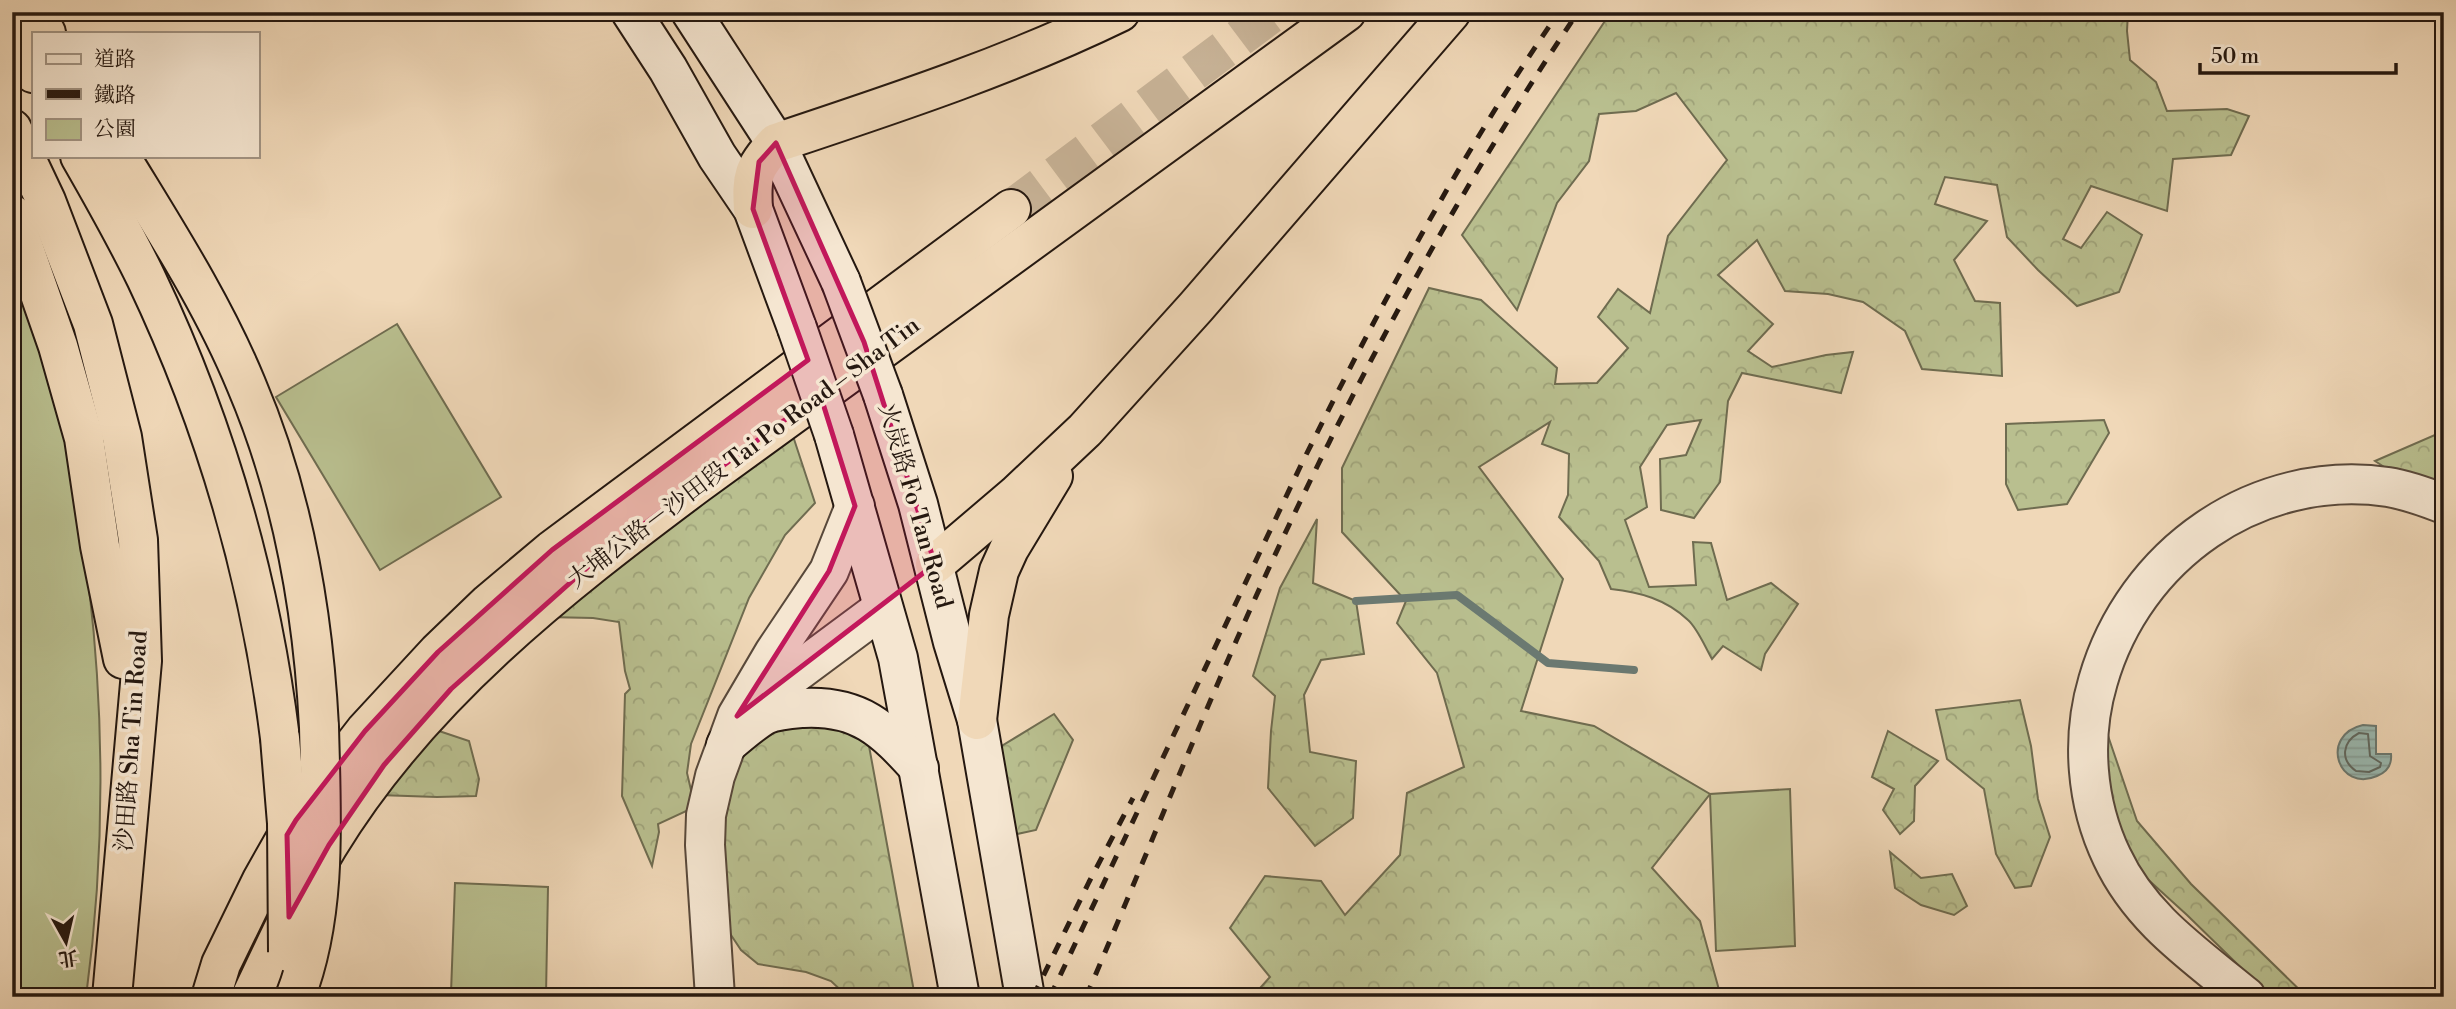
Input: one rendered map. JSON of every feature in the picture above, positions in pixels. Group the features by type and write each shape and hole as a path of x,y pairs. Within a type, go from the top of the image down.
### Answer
{"highway":[{"path":"34,12 45,32"},
{"path":"753,209 752,184 759,162 776,143 977,75 1067,38 1120,12"},
{"name":"大埔公路－沙田段 Tai Po Road – Sha Tin","path":"251,997 286,924 329,845 376,777 451,689 503,639 598,558 708,476 1346,12"},
{"path":"935,564 1071,444 1196,307 1451,12"},
{"path":"12,39 32,71"},
{"name":"沙田路 Sha Tin Road","path":"12,129 46,201 81,289 103,358 122,437 138,540 142,661 112,997"},
{"path":"81,158 151,289 196,395 240,533 257,603 280,738 287,823 290,925 286,997"},
{"path":"121,158 206,303 246,382 285,493 301,566 315,668 321,810 316,897 305,971 295,997"},
{"name":"大埔公路－沙田段 Tai Po Road – Sha Tin","path":"211,997 221,964 262,880 296,820 365,731 438,652 489,603 552,550 1011,209"},
{"path":"12,214 58,346 84,439 100,546 135,723"},
{"path":"977,720 989,615 999,570 1071,444"}],"main road":[{"path":"631,12 668,69 717,156 753,209 834,435 898,659 960,997"},
{"name":"火炭路 Fo Tan Road","path":"691,12 776,143 841,282 883,395 918,504 953,642 977,720 1025,997"},
{"path":"2245,997 2186,950 2150,915 2129,888 2111,855 2094,802 2088,748 2094,695 2109,645 2137,597 2175,553 2217,524 2250,506 2303,490 2360,485 2389,487 2444,503"},
{"path":"715,997 705,845 706,815 715,776 731,730 774,653 829,571 855,506"},
{"path":"731,730 935,564"},
{"path":"731,730 766,715 789,709 819,707 845,711 869,721 889,735 919,768"}],"highlighted area":[{"path":"776,143 864,342 935,564 737,716 829,571 855,506 820,394 598,558 451,689 384,765 329,845 289,917 287,835 365,731 438,652 552,550 808,360 753,209 759,162"}],"green space":[{"path":"1611,12 2128,12 2130,60 2156,82 2167,111 2227,109 2249,116 2231,155 2173,159 2167,211 2091,186 2063,239 2081,248 2107,212 2142,235 2119,292 2077,306 2007,237 1997,185 1945,177 1935,204 1987,221 1954,260 1975,301 2000,303 2002,376 1922,369 1905,331 1863,302 1828,294 1785,291 1757,240 1718,275 1773,324 1748,351 1772,367 1853,352 1841,393 1742,373 1728,401 1720,482 1694,518 1661,510 1660,459 1686,455 1701,420 1667,425 1640,467 1647,507 1625,520 1649,587 1696,585 1693,542 1711,543 1727,600 1771,583 1798,604 1765,654 1761,670 1723,646 1712,659 1695,628 1680,613 1652,598 1611,589 1599,561 1559,517 1568,495 1569,454 1542,444 1550,422 1479,467 1563,579 1521,711 1594,726 1710,794 1652,868 1700,921 1721,997 1252,997 1270,977 1230,928 1265,876 1321,881 1345,915 1400,855 1407,793 1464,767 1437,673 1397,623 1406,601 1342,532 1342,468 1429,288 1481,300 1557,368 1555,384 1597,383 1628,348 1598,317 1618,289 1650,313 1668,236 1727,160 1676,93 1636,111 1599,114 1589,161 1557,203 1517,310 1462,235"},
{"path":"12,264 41,343 63,433 90,592 97,673 100,836 86,997 12,997"},
{"path":"397,324 501,497 380,570 276,397"},
{"path":"2104,420 2109,433 2067,504 2018,510 2006,484 2006,424"},
{"path":"2444,431 2444,506 2375,461"},
{"path":"792,433 815,503 785,535 749,598 691,744 687,773 695,807 658,824 659,832 652,866 622,796 625,694 630,689 619,622 593,618 548,617"},
{"path":"1317,519 1313,583 1356,601 1364,654 1321,660 1304,695 1310,752 1356,761 1353,818 1315,846 1268,788 1275,696 1253,676 1280,588"},
{"path":"2020,700 2031,746 2038,799 2050,837 2031,886 2015,888 1996,854 1984,789 1947,759 1936,710"},
{"path":"1054,714 1073,740 1036,830 1017,834 1010,821 1000,747"},
{"path":"835,723 869,746 915,997 848,997 831,981 806,972 758,964 741,950 725,926 722,800 732,755 781,726"},
{"path":"2104,724 2137,821 2191,884 2307,997 2271,997 2121,855 2098,747"},
{"path":"433,729 469,741 479,779 476,796 379,795 385,777 409,767"},
{"path":"1888,731 1938,761 1915,786 1914,821 1900,834 1883,810 1894,789 1872,777"},
{"path":"1790,789 1795,946 1716,951 1710,794"},
{"path":"1890,852 1921,878 1952,874 1967,906 1954,915 1921,905 1895,888"},
{"path":"455,883 548,887 546,995 451,993"}],"water":[{"path":"2363,725 2376,726 2376,754 2391,754 2391,761 2384,772 2363,779 2352,777 2344,770 2339,761 2338,750 2341,740 2349,731"}],"waterway":[{"path":"1356,601 1457,595 1548,663 1634,670"}],"tunnel":[{"path":"1011,209 1274,12"}],"railway":[{"path":"1050,997 1301,465 1360,349 1454,177 1559,12"},
{"path":"1086,997 1237,639 1312,477 1437,240 1482,163 1578,12"},
{"path":"1033,997 1133,798"}]}
